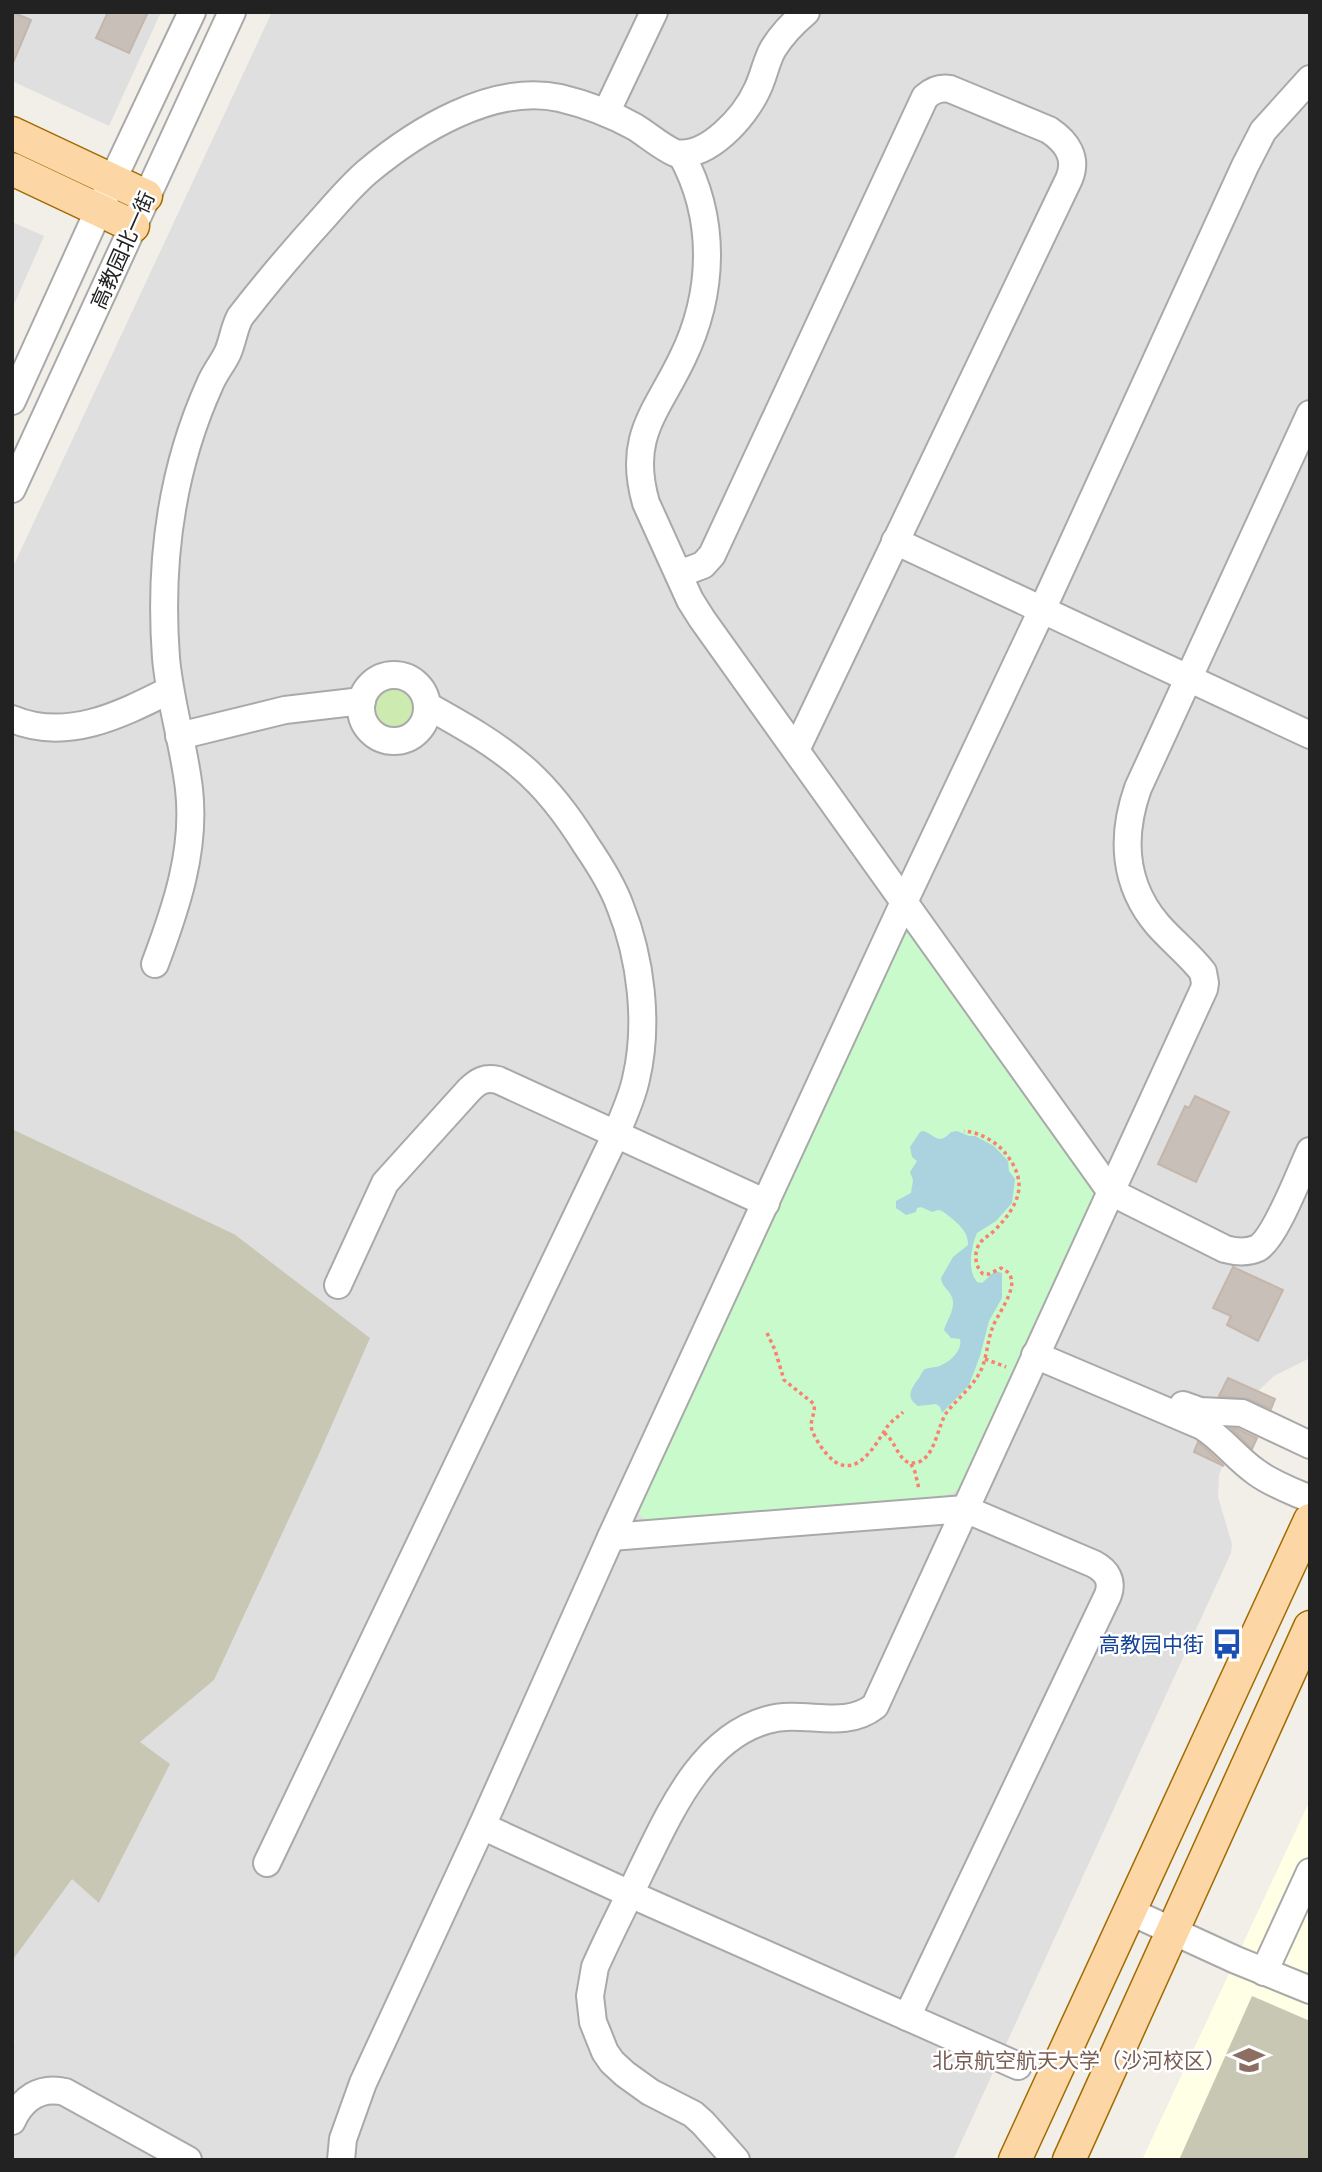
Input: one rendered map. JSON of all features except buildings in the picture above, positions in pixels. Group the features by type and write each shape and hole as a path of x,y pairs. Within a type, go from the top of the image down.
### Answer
{"main road":[{"path":"12,133 146,196"},
{"path":"12,169 133,226"},
{"path":"1015,2160 1310,1520"},
{"path":"1069,2160 1310,1627"}],"street":[{"name":"高教园北一街","path":"12,401 192,12"},
{"name":"高教园北一街","path":"12,489 232,12"},
{"path":"606,113 654,12"},
{"path":"155,964 176,906 189,844 189,789 166,657 166,553 175,486 193,426 215,372 232,342 240,317 292,253 350,189 383,160 440,122 480,104 534,95 558,97 606,113 635,127 670,150 681,154 698,150 708,146 735,123 757,90 773,49 787,29 806,12"},
{"path":"337,2155 363,2084 611,1537 1042,610 1256,142 1276,114 1310,79"},
{"path":"679,575 703,565 712,555 925,97 944,88 1057,135 1069,150 1073,170 796,750"},
{"path":"681,154 695,185 703,218 705,289 702,306 686,351 646,426 640,445 639,464 646,503 702,619 1111,1192 1225,1249 1250,1251 1272,1234 1310,1150"},
{"path":"736,2160 692,2114 650,2092 612,2062 593,2022 590,1996 595,1967 681,1792 692,1776 726,1742 747,1728 774,1718 788,1715 853,1718 874,1706 1111,1192 1205,983 1203,972 1146,910 1130,870 1127,832 1129,816 1136,794 1188,678 1310,414"},
{"path":"895,541 1310,735"},
{"path":"399,674 419,685 428,706 427,717 414,735 394,741 374,735 367,727 362,718 362,701 369,686 377,679 399,674"},
{"path":"12,719 48,729 75,727 107,718 170,690"},
{"path":"179,736 285,710 362,701"},
{"path":"267,1863 616,1134 636,1080 640,1058 642,1022 633,946 620,904 598,863 577,830 536,780 506,754 428,706"},
{"path":"338,1285 385,1183 479,1081 487,1078 498,1080 766,1203"},
{"path":"1038,1349 1191,1408 1208,1412 1242,1413 1310,1445"},
{"path":"1038,1349 1202,1426 1217,1436 1253,1471 1310,1499"},
{"path":"611,1537 965,1508 1094,1564 1105,1572 1111,1584 1108,1595 907,2017"},
{"path":"482,1826 1018,2066"},
{"path":"1264,1972 1310,1872"},
{"path":"1129,1911 1310,1990"},
{"path":"12,2121 28,2098 45,2090 65,2092 188,2160"}],"path":[{"path":"911,1464 919,1462 925,1456 936,1441 946,1414 974,1382 985,1359 994,1323 1010,1294 1010,1277 1006,1270 1001,1268 983,1274 979,1270 976,1252 982,1240 992,1233 1014,1206 1020,1184 1016,1168 1002,1149 976,1133 964,1131"},
{"path":"767,1333 784,1380 814,1404 815,1411 811,1421 813,1432 830,1458 841,1465 856,1464 876,1446 891,1422 903,1412"},
{"path":"884,1433 893,1440 900,1457 911,1464 915,1472 922,1512"}],"shaded area":[{"path":"12,12 161,12 109,126 12,81"},
{"path":"272,12 1310,12 1310,1358 1274,1376 1256,1393 1224,1462 1219,1475 1218,1497 1232,1544 1231,1553 953,2160 12,2160 12,2044 15,2042 12,2034 12,1961 72,1878 100,1902 139,1742 214,1680 234,1234 12,1129 12,569"},
{"path":"12,222 44,236 12,309"},
{"path":"12,1129 234,1234 370,1338 214,1680 140,1742 170,1764 99,1903 72,1879 12,1961"},
{"name":"北京航空航天大学（沙河校区）","path":"1310,1800 1310,2160 1142,2160 1276,1873"},
{"path":"1252,1996 1310,2021 1310,2160 1179,2160"}],"green space":[{"path":"394,686 403,687 410,692 415,699 415,717 410,724 403,729 394,730 385,729 378,724 373,717 372,708 373,699 378,692 385,687"},
{"path":"910,933 1094,1190 1095,1197 965,1482 957,1490 939,1497 652,1527 635,1510 899,940"}],"water":[{"path":"923,1131 940,1139 957,1131 975,1136 994,1146 1008,1161 1009,1171 1015,1179 1012,1203 996,1221 977,1233 972,1251 971,1265 977,1282 982,1283 995,1271 1002,1273 1002,1298 989,1321 969,1385 942,1413 936,1404 918,1406 910,1396 924,1370 945,1363 959,1348 960,1339 951,1338 944,1330 953,1302 941,1278 953,1257 968,1245 968,1240 955,1221 942,1211 932,1212 921,1207 906,1215 896,1208 896,1201 911,1193 913,1180 910,1172 917,1161 912,1157 910,1147"}],"place":[{"name":"高教园中街","path":"1227,1644"},
{"name":"北京航空航天大学（沙河校区）","path":"1249,2060"}]}
